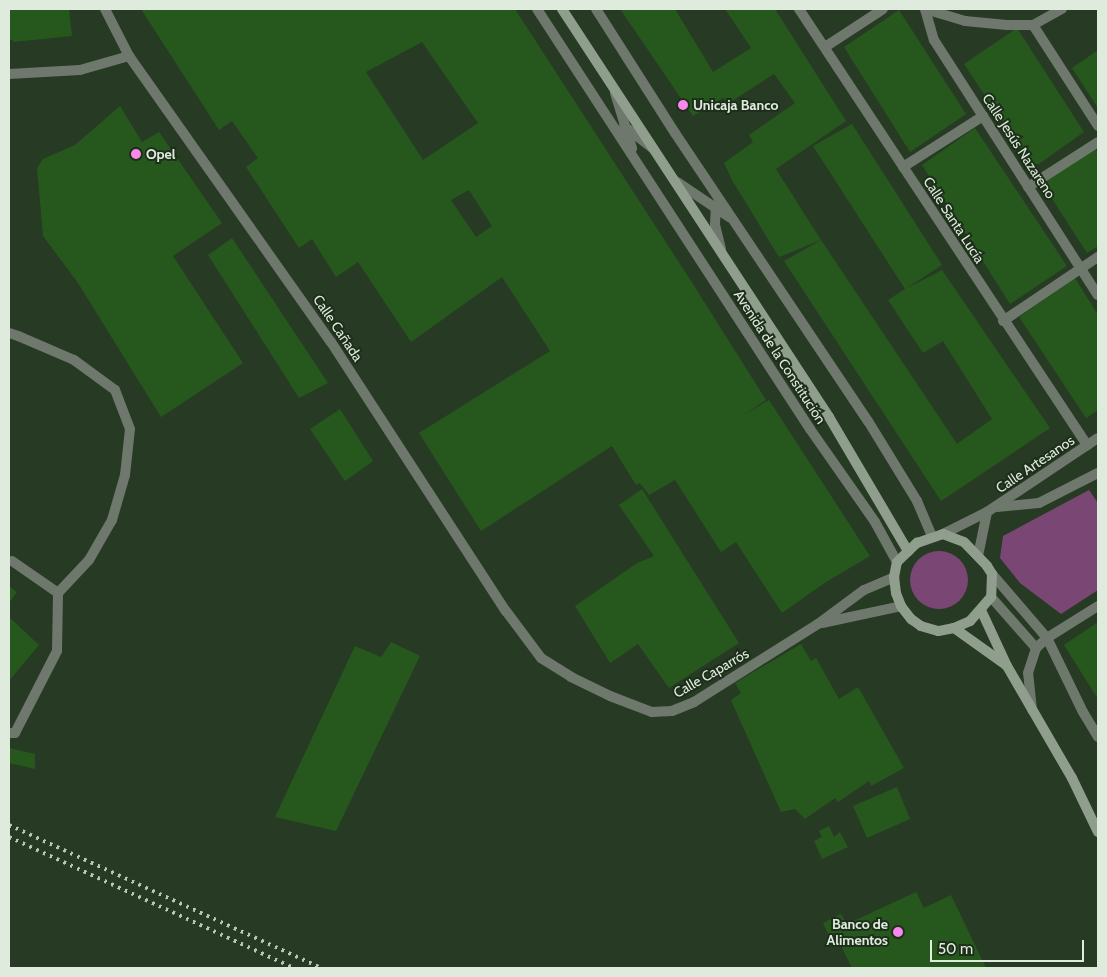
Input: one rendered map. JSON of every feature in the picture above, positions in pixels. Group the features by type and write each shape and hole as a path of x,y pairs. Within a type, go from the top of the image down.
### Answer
{"main road":[{"name":"Avenida de la Constitución","path":"562,9 829,417 908,551"},
{"path":"943,534 964,542 992,574 991,596 970,621 954,628 938,631 921,626 911,619 901,606 896,594 894,577 897,562 908,551 917,543 943,534"},
{"path":"981,610 1007,666 1072,778 1098,832"},
{"path":"954,628 1007,666"}],"street":[{"name":"Calle Cañada","path":"105,9 129,56 331,342 506,610 541,658 571,677 610,696"},
{"name":"Avenida de la Constitución","path":"537,9 810,429 875,522 897,562"},
{"name":"Avenida de la Constitución","path":"596,9 735,223 868,421 917,501 932,537"},
{"name":"Calle Santa Lucía","path":"799,9 1087,445"},
{"path":"824,47 883,9"},
{"path":"925,9 965,21 1007,25 1033,24 1062,9"},
{"name":"Calle Jesús Nazareno","path":"925,9 934,40 1098,295"},
{"path":"1033,24 1098,126"},
{"path":"9,74 80,70 129,56"},
{"name":"Avenida de la Constitución","path":"612,85 639,167"},
{"name":"Avenida de la Constitución","path":"595,98 655,152"},
{"path":"903,167 982,116"},
{"path":"1028,187 1098,142"},
{"path":"674,180 694,196 735,223"},
{"name":"Avenida de la Constitución","path":"715,192 717,237 723,255"},
{"path":"1003,320 1098,258"},
{"path":"9,733 15,733 58,651 58,592 89,560 112,520 124,475 130,429 114,390 74,360 14,334"},
{"name":"Calle Artesanos","path":"943,534 991,510 1098,438"},
{"path":"978,556 991,510 1039,503 1098,473"},
{"path":"12,561 58,592"},
{"path":"992,574 1047,638 1083,712 1098,738"},
{"name":"Calle Caparrós","path":"610,696 652,712 672,711 694,702 818,624 864,590 894,577"},
{"path":"991,596 1036,648"},
{"name":"Calle Caparrós","path":"818,624 901,606"},
{"path":"1032,710 1028,673 1036,648 1047,638 1098,606"}],"shaded area":[{"path":"1089,490 1098,503 1098,590 1061,614 1020,583 1000,558 1003,536"},
{"path":"939,551 955,556 963,564 968,580 963,596 955,604 939,609 923,604 915,596 910,580 915,564 923,556"}],"building":[{"path":"9,9 69,9 72,36 13,42 13,40 9,40"},
{"path":"141,9 515,9 766,400 745,414 769,400 870,556 826,582 782,613 736,542 721,552 675,480 649,495 640,483 636,485 612,446 481,531 419,433 550,351 502,277 411,342 358,262 336,277 312,239 299,248 246,167 258,158 232,121 219,130","holes":["422,42 478,123 423,160 366,72","469,190 492,226 476,237 451,200"]},
{"path":"620,9 675,9 713,72 751,48 725,9 775,9 846,121 776,169 821,240 779,257 732,180 724,163 753,142 749,135 795,103 774,74 729,103 723,98 693,116"},
{"path":"899,10 966,114 910,152 844,47"},
{"path":"1017,28 1084,132 1033,168 964,64"},
{"path":"1098,50 1098,108 1072,68"},
{"path":"120,106 142,142 159,132 222,223 173,256 243,363 161,417 78,283 43,236 37,168 43,159 75,145"},
{"path":"852,124 942,265 907,288 942,270 1050,428 941,501 784,261 821,240 957,444 992,419 943,341 923,353 888,300 905,289 813,146"},
{"path":"975,128 1067,266 1010,304 922,165"},
{"path":"1095,148 1098,153 1098,246 1087,253 1042,183"},
{"path":"232,238 328,383 299,398 208,255"},
{"path":"1075,278 1098,315 1098,410 1086,418 1019,317"},
{"path":"340,409 373,461 345,481 310,429"},
{"path":"642,489 739,643 669,688 638,644 610,663 575,606 637,563 654,556 619,505"},
{"path":"9,586 17,592 9,603"},
{"path":"9,617 39,645 9,681"},
{"path":"1098,622 1098,699 1064,645"},
{"path":"391,642 420,656 336,831 275,817 355,646 381,657"},
{"path":"801,644 811,661 816,658 839,699 858,687 904,768 871,786 869,781 838,802 835,798 805,819 795,809 781,812 731,700 741,693 735,683"},
{"path":"9,748 35,754 35,769 9,763"},
{"path":"897,787 910,819 867,838 853,806"},
{"path":"829,826 834,837 840,832 848,847 822,859 814,841 822,837 819,831"},
{"name":"Banco de Alimentos","path":"916,892 924,908 951,895 986,968 852,968 839,942 831,940 823,923 841,914 847,924"}],"railway":[{"path":"9,825 322,968"},
{"path":"9,837 294,968"}],"place":[{"name":"Unicaja Banco","path":"683,105"},
{"name":"Opel","path":"136,154"},
{"name":"Banco de Alimentos","path":"898,932"}]}
